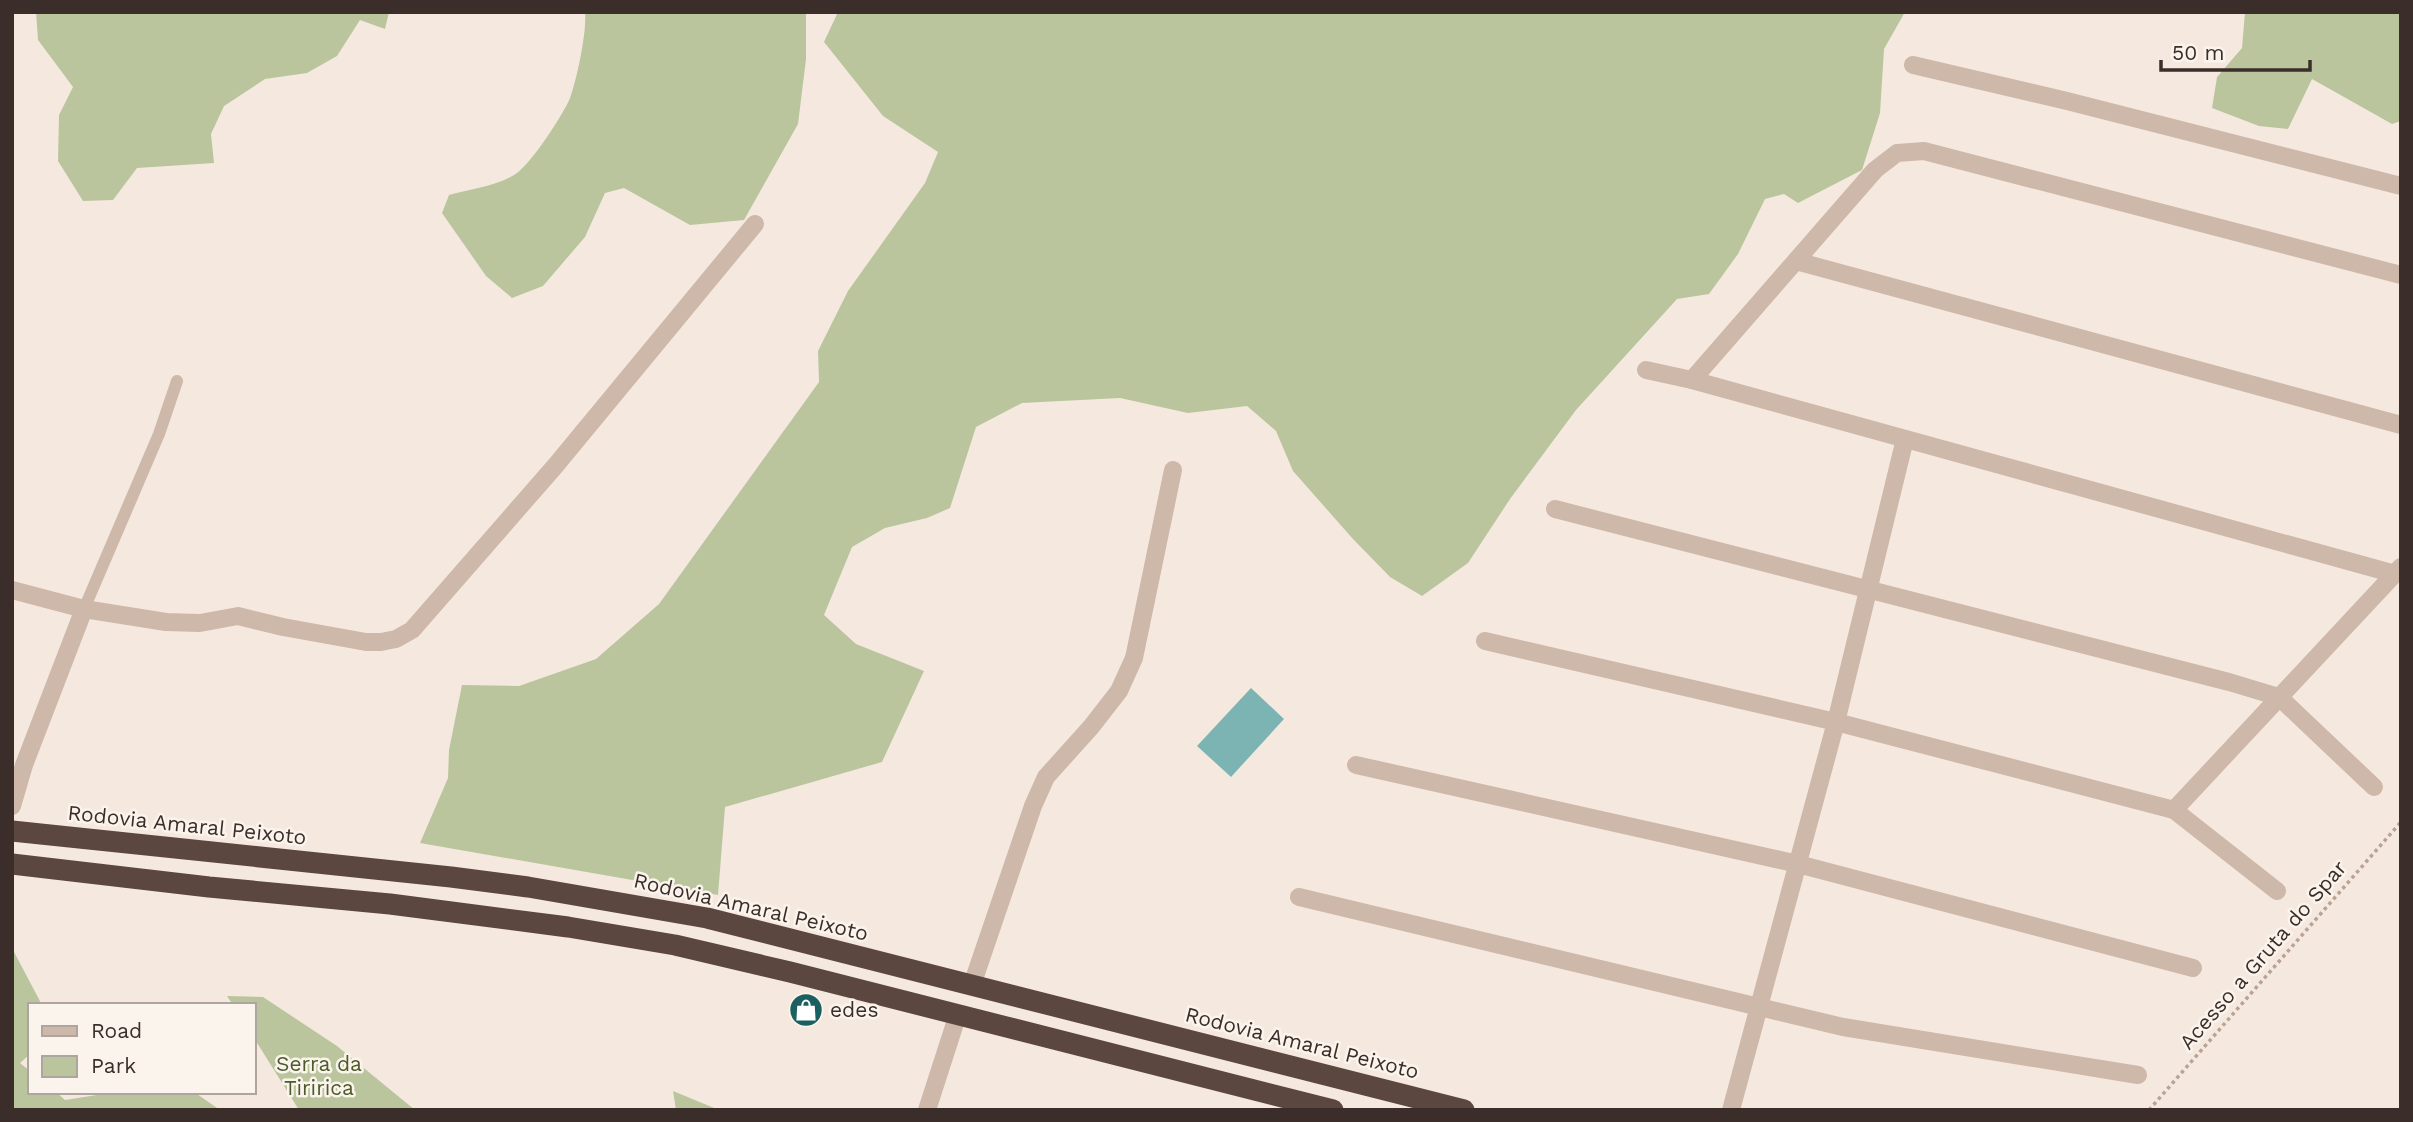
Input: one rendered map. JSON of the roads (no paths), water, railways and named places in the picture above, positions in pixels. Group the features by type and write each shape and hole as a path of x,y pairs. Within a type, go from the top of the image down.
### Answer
{"highway":[{"name":"Rodovia Amaral Peixoto","path":"12,831 451,877 528,887 707,918 1464,1110"},
{"path":"12,863 568,927 675,945 958,1014 1299,1105 1333,1110"}],"street":[{"path":"1913,65 2080,104 2401,186"},
{"path":"1692,380 1887,159 1897,153 1924,151 2401,275"},
{"path":"12,590 84,609 166,622 200,623 238,616 366,642 396,639 412,630 556,465 755,223"},
{"path":"1796,261 2401,425"},
{"path":"1646,370 1692,380 2398,571 2174,810"},
{"path":"1731,1110 1836,722 1905,439"},
{"path":"972,985 1033,806 1046,777 1119,691 1134,658 1173,470"},
{"path":"1555,509 2229,682 2279,698 2374,787"},
{"path":"12,806 24,765 84,609"},
{"path":"1485,641 1836,722 2174,810 2277,891"},
{"path":"1356,765 1798,864 2193,968"},
{"path":"1299,897 1843,1027 2138,1075"},
{"path":"927,1110 958,1014"}],"lane":[{"path":"84,609 159,434 177,381"}],"water":[{"path":"1251,688 1284,719 1231,777 1197,746"}],"place":[{"name":"edes","path":"806,1010"}],"park label":[{"name":"Serra da Tiririca","path":"319,1076"}]}
